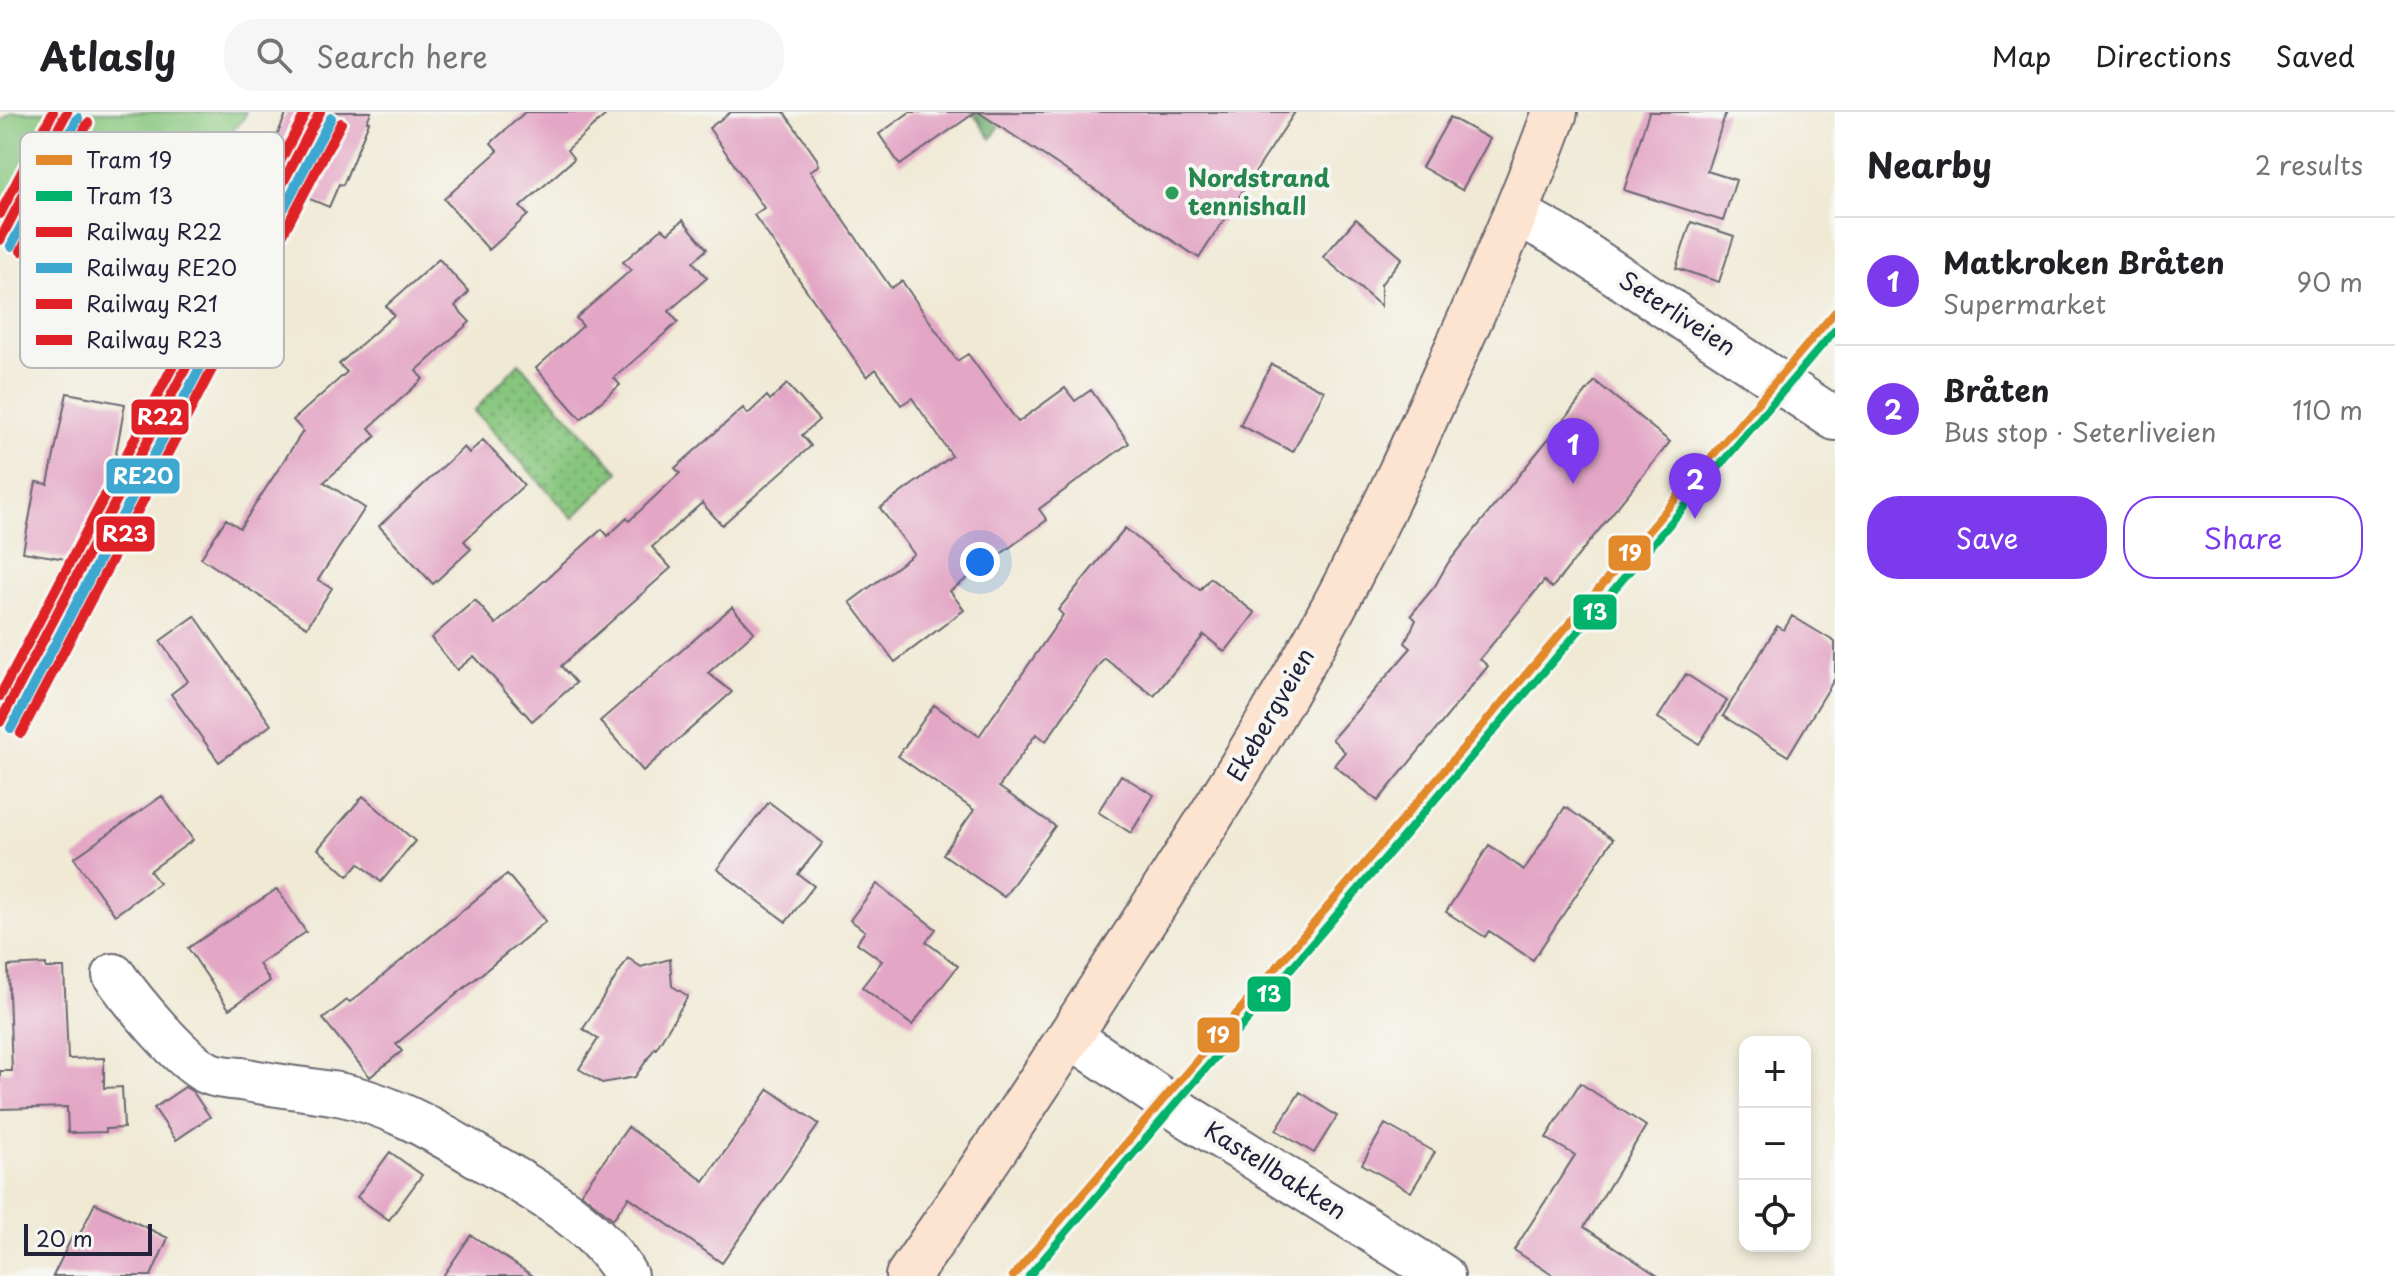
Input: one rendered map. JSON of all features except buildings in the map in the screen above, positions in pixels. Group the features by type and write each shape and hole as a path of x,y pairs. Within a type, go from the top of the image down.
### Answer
{"main road":[{"name":"Ekebergveien","path":"908,1276 1070,1036 1216,808 1334,605 1416,441 1516,213 1555,112"}],"street":[{"name":"Seterliveien","path":"1516,213 1558,236 1835,419"},
{"path":"114,975 178,1050 206,1072 341,1095 432,1129 550,1199 617,1259 626,1276"},
{"name":"Kastellbakken","path":"1070,1036 1187,1116 1443,1276"}],"green space":[{"path":"12,112 246,112 243,120 231,132 20,132 20,249 0,225 0,122"},
{"path":"972,112 1009,112 991,139"},
{"path":"519,363 619,472 573,518 474,411"}],"tram line":[{"name":"19","path":"1013,1276 1835,312"},
{"name":"13","path":"1029,1276 1835,330"}],"rail line":[{"name":"R21","path":"43,132 53,112"},
{"name":"R22","path":"57,132 67,112"},
{"name":"R21","path":"284,154 306,112"},
{"name":"R22","path":"284,181 320,112"},
{"name":"RE20","path":"71,132 78,118"},
{"name":"RE20","path":"284,208 331,118"},
{"name":"R23","path":"83,132 88,123"},
{"name":"R23","path":"284,232 341,123"},
{"name":"R21","path":"0,214 20,176"},
{"name":"R22","path":"0,240 20,202"},
{"name":"RE20","path":"11,246 20,229"},
{"name":"R21","path":"0,696 172,368"},
{"name":"R22","path":"0,722 186,368"},
{"name":"RE20","path":"11,728 200,368"},
{"name":"R23","path":"21,733 212,368"}],"place":[{"name":"Nordstrand tennishall","path":"1172,193"},
{"name":"Matkroken Bråten","path":"1573,484"},
{"name":"Bråten","path":"1695,519"}]}
